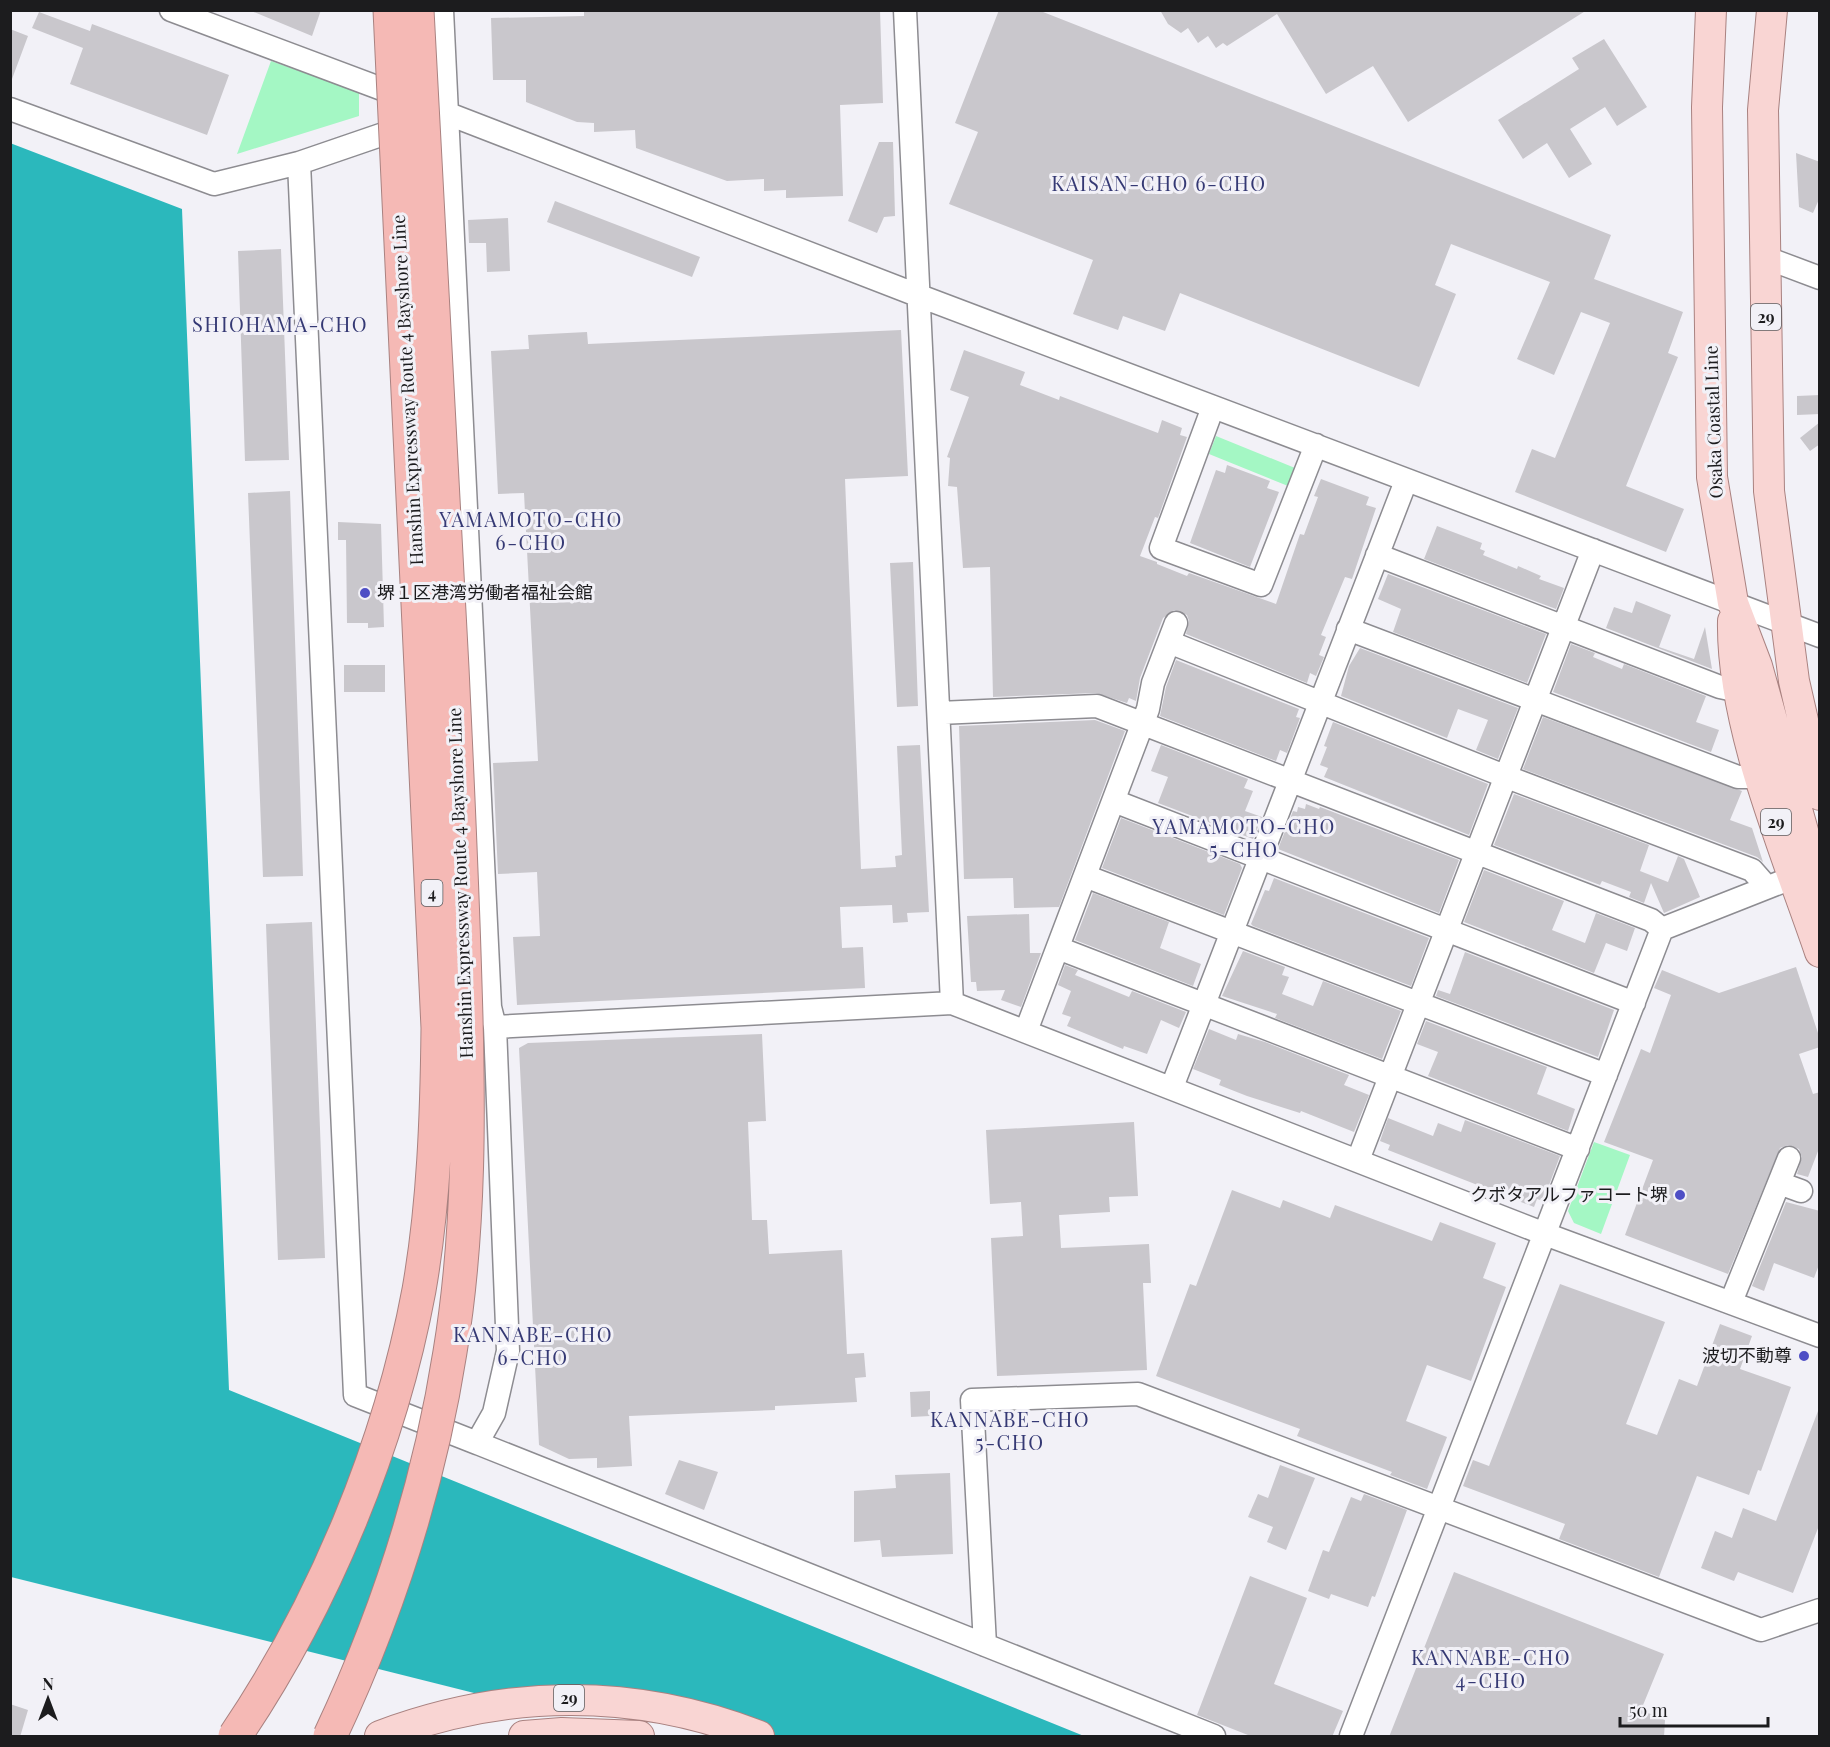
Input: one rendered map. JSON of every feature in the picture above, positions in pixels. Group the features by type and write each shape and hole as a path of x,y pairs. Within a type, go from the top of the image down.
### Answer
{"highway":[{"name":"Hanshin Expressway Route 4 Bayshore Line","path":"235,1737 310,1607 353,1509 384,1424 403,1355 418,1292 429,1221 437,1123 438,1028 390,10"},
{"name":"Hanshin Expressway Route 4 Bayshore Line","path":"330,1737 374,1634 401,1555 426,1468 451,1349 465,1208 468,1082 461,846 417,10"}],"main road":[{"name":"Osaka Coastal Line","path":"1712,10 1707,107 1712,477 1733,603 1757,666 1820,892"},
{"name":"29","path":"1772,10 1763,110 1768,491 1785,623 1802,718 1820,795"},
{"name":"29","path":"1733,603 1732,657 1760,777 1820,952"},
{"name":"29","path":"1802,718 1820,764"},
{"name":"29","path":"380,1737 471,1708 537,1699 570,1698 626,1702 669,1709 759,1737"},
{"name":"29","path":"524,1737 562,1733 639,1737"}],"street":[{"path":"171,10 1406,481 1820,636"},
{"path":"442,10 490,1007 495,1027 508,1351 494,1413 477,1443"},
{"path":"904,10 952,1003"},
{"path":"10,109 214,184 299,163 446,113"},
{"path":"299,163 355,1395 1214,1737"},
{"path":"1764,256 1820,278"},
{"path":"1213,407 1161,548 1261,585 1316,446"},
{"path":"1172,1087 1258,858 1406,481"},
{"path":"1358,1160 1593,550"},
{"path":"1377,555 1720,687 1739,691"},
{"path":"1348,629 1738,777 1760,777"},
{"path":"1026,1031 1142,724 1153,683 1172,633 1320,704 1752,870 1766,886"},
{"path":"939,713 1097,706 1652,920 1662,929"},
{"path":"1113,801 1634,1003"},
{"path":"1085,876 1606,1075"},
{"path":"1351,1737 1662,929 1766,886 1794,877"},
{"path":"1058,948 1578,1149"},
{"path":"495,1027 952,1003 1545,1234 1820,1336"},
{"path":"1731,1302 1789,1158"},
{"path":"1779,1183 1801,1191"},
{"path":"986,1645 972,1400 1138,1394 1761,1630 1820,1610"}],"green space":[{"path":"271,61 359,92 359,116 237,154"},
{"path":"1216,436 1295,468 1288,486 1209,454"},
{"path":"1594,1142 1630,1155 1601,1234 1574,1223 1568,1211"}],"water":[{"path":"10,143 182,209 229,1390 1084,1736 723,1736 661,1717 522,1705 11,1577"}],"building":[{"path":"249,10 321,10 312,36"},
{"path":"584,10 880,10 883,103 840,105 843,196 786,198 786,190 764,191 764,179 727,181 636,148 635,130 594,132 594,123 577,122 526,102 526,80 493,80 491,18 584,16"},
{"path":"999,10 1038,10 1611,235 1594,279 1683,312 1668,353 1678,357 1626,486 1684,509 1666,552 1515,492 1532,449 1555,458 1610,323 1581,312 1554,375 1517,359 1550,282 1451,244 1435,285 1456,294 1419,387 1180,293 1165,331 1123,316 1118,330 1073,314 1093,260 949,204 978,132 955,123"},
{"path":"1160,10 1587,10 1408,122 1373,66 1326,94 1277,14 1227,46 1223,43 1216,48 1208,36 1198,43 1188,28 1181,33 1168,24"},
{"path":"39,12 90,31 92,24 229,75 207,135 70,84 83,48 32,28"},
{"path":"10,29 28,36 12,79 10,78"},
{"path":"1604,39 1647,107 1617,126 1605,107 1570,129 1592,164 1569,178 1547,143 1523,159 1498,120 1579,69 1572,58"},
{"path":"879,142 893,142 895,216 884,217 877,233 848,221"},
{"path":"1796,153 1820,162 1820,197 1813,213 1799,207"},
{"path":"555,201 700,257 692,277 547,222"},
{"path":"508,218 510,271 487,272 486,243 469,243 468,220"},
{"path":"281,249 289,460 245,461 238,251"},
{"path":"901,330 908,476 845,479 861,869 896,867 895,856 902,855 897,746 920,745 929,912 907,913 908,922 893,923 892,905 840,907 842,948 863,947 865,988 517,1005 513,937 540,936 537,872 498,874 493,763 538,761 524,493 498,494 491,351 529,349 528,335 587,332 588,344"},
{"path":"964,350 1025,372 1020,385 1059,400 1060,396 1158,433 1162,420 1182,428 1180,435 1187,437 1158,518 1155,517 1140,556 1187,576 1189,573 1276,604 1300,534 1304,535 1318,497 1314,496 1321,479 1369,497 1366,505 1376,508 1352,579 1345,577 1321,635 1326,637 1319,655 1324,657 1316,676 1310,673 1307,683 1186,634 1189,621 1187,615 1174,610 1163,618 1140,678 1136,701 1129,698 1127,703 1096,693 993,697 990,567 963,568 957,487 948,486 950,458 947,457 969,397 950,390"},
{"path":"1820,395 1820,414 1797,415 1797,396"},
{"path":"1820,422 1820,444 1810,451 1800,438"},
{"path":"1227,465 1270,481 1267,488 1279,492 1250,567 1190,543 1216,470 1225,473"},
{"path":"290,491 303,876 263,877 248,493"},
{"path":"338,522 381,524 384,627 368,628 368,623 347,623 346,540 338,540"},
{"path":"1437,526 1482,543 1480,549 1485,551 1483,555 1517,569 1518,566 1541,576 1539,579 1564,588 1556,609 1424,559"},
{"path":"913,562 918,706 897,707 890,563"},
{"path":"1388,574 1546,634 1527,683 1393,632 1401,609 1378,599"},
{"path":"1636,601 1671,615 1659,647 1694,659 1705,627 1712,669 1606,628 1614,607 1632,613"},
{"path":"1571,644 1595,653 1593,657 1622,669 1624,664 1706,696 1696,722 1719,730 1711,752 1553,692"},
{"path":"1360,648 1518,708 1498,759 1476,750 1488,720 1458,709 1447,738 1341,696 1349,666"},
{"path":"1176,660 1299,709 1296,717 1300,718 1287,753 1280,750 1276,761 1160,716 1166,687"},
{"path":"344,665 385,665 385,692 344,692"},
{"path":"1543,717 1742,791 1730,820 1752,828 1763,862 1757,857 1523,769"},
{"path":"1095,720 1125,731 1059,907 1014,908 1013,878 964,879 959,726"},
{"path":"1333,722 1488,784 1469,835 1324,777 1328,768 1320,765"},
{"path":"1161,745 1248,779 1244,788 1253,791 1245,811 1262,817 1253,839 1158,803 1168,777 1151,771"},
{"path":"1514,794 1649,845 1640,871 1668,882 1678,856 1684,859 1700,897 1664,913 1651,883 1644,903 1629,897 1631,892 1602,881 1600,885 1494,845"},
{"path":"1306,804 1319,809 1320,807 1459,860 1439,913 1278,849 1293,811 1297,812 1298,807 1305,809"},
{"path":"1121,818 1240,864 1242,868 1224,915 1102,868"},
{"path":"1484,870 1564,901 1552,930 1585,943 1596,913 1635,928 1627,951 1606,943 1594,973 1464,922"},
{"path":"1274,878 1429,938 1411,986 1253,926 1251,924 1265,890 1269,891"},
{"path":"1093,893 1169,922 1160,948 1201,964 1193,986 1075,940"},
{"path":"1029,914 1030,953 1041,953 1021,1007 1001,1000 1005,990 977,991 976,982 971,982 967,916"},
{"path":"312,922 325,1258 278,1260 266,924"},
{"path":"1243,951 1285,967 1282,975 1289,977 1282,994 1313,1006 1323,981 1401,1011 1382,1059 1275,1018 1277,1014 1222,996"},
{"path":"1465,952 1614,1010 1598,1057 1436,996 1438,990 1450,994"},
{"path":"1065,965 1078,970 1075,975 1129,997 1132,991 1186,1012 1179,1028 1161,1020 1147,1054 1124,1046 1123,1049 1067,1026 1071,1017 1062,1014 1071,991 1058,985"},
{"path":"1796,967 1820,1039 1820,1047 1799,1054 1813,1094 1820,1092 1820,1146 1808,1177 1797,1174 1802,1157 1799,1149 1788,1145 1780,1148 1728,1274 1625,1235 1653,1160 1604,1142 1641,1049 1650,1053 1671,995 1654,988 1662,970 1719,993"},
{"path":"1426,1021 1547,1067 1537,1094 1575,1109 1568,1131 1428,1076 1438,1052 1417,1044"},
{"path":"1209,1029 1236,1040 1238,1034 1265,1042 1349,1075 1344,1085 1369,1095 1354,1132 1301,1111 1300,1113 1247,1096 1219,1085 1221,1080 1193,1069"},
{"path":"762,1034 766,1121 748,1122 752,1220 767,1220 769,1254 842,1250 847,1354 864,1353 866,1377 855,1378 857,1402 775,1406 775,1410 629,1416 632,1466 597,1468 597,1458 569,1459 539,1445 519,1048 528,1043"},
{"path":"1388,1118 1433,1136 1438,1123 1461,1132 1465,1120 1560,1156 1543,1201 1537,1199 1534,1207 1388,1150 1390,1145 1380,1141"},
{"path":"1134,1122 1138,1196 1109,1197 1110,1212 1059,1215 1061,1248 1149,1244 1151,1283 1143,1283 1147,1370 997,1376 991,1238 1023,1236 1021,1202 990,1204 986,1130"},
{"path":"1232,1190 1280,1208 1283,1200 1330,1218 1335,1205 1432,1241 1440,1222 1496,1243 1483,1278 1506,1287 1471,1381 1427,1365 1406,1421 1447,1437 1427,1489 1390,1475 1392,1472 1297,1436 1300,1429 1156,1376 1190,1284 1196,1286"},
{"path":"1786,1202 1820,1211 1820,1262 1814,1278 1774,1263 1764,1291 1752,1286"},
{"path":"1560,1284 1665,1322 1626,1424 1657,1435 1679,1379 1697,1386 1720,1324 1752,1336 1740,1369 1791,1387 1761,1471 1758,1470 1749,1495 1697,1476 1659,1577 1559,1539 1565,1524 1463,1486 1473,1460 1489,1466"},
{"path":"930,1391 930,1416 911,1417 910,1392"},
{"path":"1818,1411 1820,1523 1793,1593 1738,1572 1734,1581 1701,1568 1715,1531 1732,1538 1743,1508 1776,1521"},
{"path":"679,1460 718,1472 704,1510 665,1494"},
{"path":"1280,1465 1315,1478 1286,1550 1267,1542 1273,1527 1248,1517 1258,1494 1268,1498"},
{"path":"950,1473 953,1554 882,1557 880,1540 854,1542 854,1491 896,1488 895,1475"},
{"path":"1364,1494 1407,1510 1375,1597 1372,1596 1368,1607 1331,1594 1329,1599 1308,1591 1323,1550 1329,1552 1351,1497 1361,1501"},
{"path":"1454,1572 1664,1654 1641,1710 1665,1720 1664,1737 1389,1737"},
{"path":"1250,1576 1307,1598 1274,1684 1343,1711 1332,1737 1253,1737 1197,1715"},
{"path":"10,1704 28,1710 20,1737 10,1737"}],"place":[{"name":"堺１区港湾労働者福祉会館","path":"365,593"},
{"name":"クボタアルファコート堺","path":"1680,1195"},
{"name":"波切不動尊","path":"1804,1356"}],"district":[{"name":"KAISAN-CHO 6-CHO","path":"1159,184"},
{"name":"SHIOHAMA-CHO","path":"280,325"},
{"name":"YAMAMOTO-CHO 6-CHO","path":"531,532"},
{"name":"YAMAMOTO-CHO 5-CHO","path":"1244,838"},
{"name":"KANNABE-CHO 6-CHO","path":"533,1346"},
{"name":"KANNABE-CHO 5-CHO","path":"1010,1432"},
{"name":"KANNABE-CHO 4-CHO","path":"1491,1670"}]}
